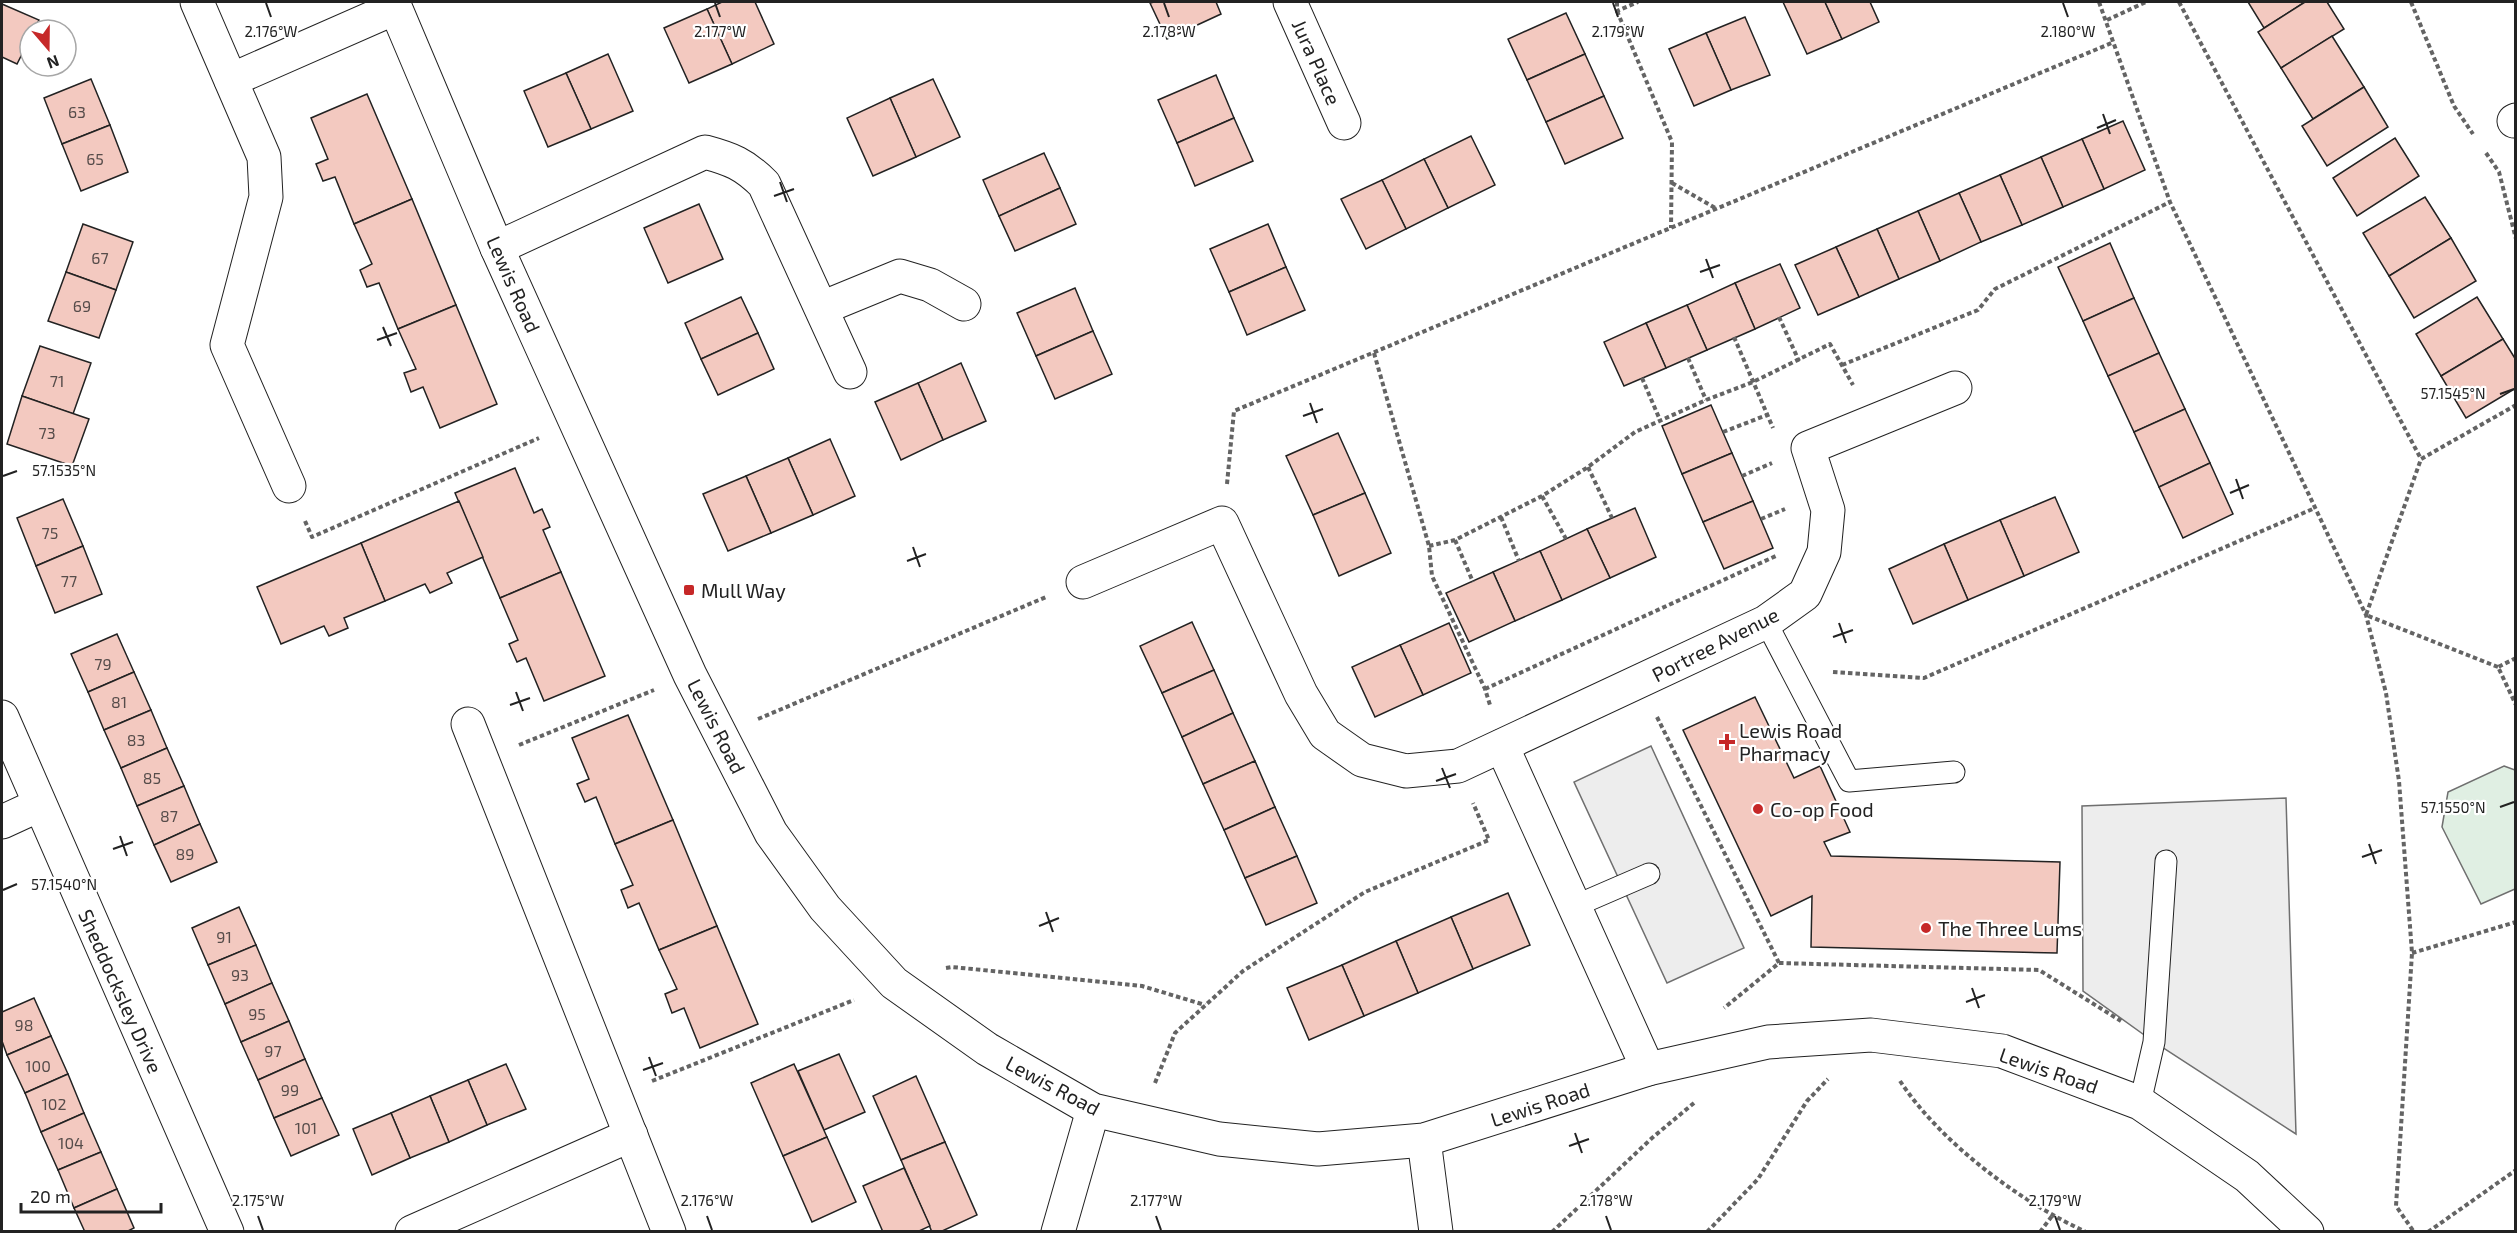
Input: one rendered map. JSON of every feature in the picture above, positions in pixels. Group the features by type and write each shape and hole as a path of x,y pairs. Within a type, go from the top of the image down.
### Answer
{"street":[{"path":"197,2 264,157 266,197 227,345 289,486"},
{"name":"Jura Place","path":"1290,2 1344,123"},
{"path":"231,80 394,5"},
{"name":"Lewis Road","path":"394,5 497,248 690,675 771,833 825,908 894,984 987,1049 1093,1110 1219,1139 1318,1149 1424,1140 1648,1070 1768,1042 1871,1035 2002,1051 2140,1103 2247,1176 2307,1232"},
{"path":"497,248 705,152 727,158 747,167 764,184 850,372"},
{"path":"822,308 900,276 930,285 964,304"},
{"name":"Portree Avenue","path":"1222,523 1301,694 1325,734 1362,760 1406,771 1458,766 1766,622 1805,594 1824,552 1828,510 1808,448 1954,388"},
{"path":"1083,582 1222,523"},
{"name":"Sheddocksley Drive","path":"2,717 227,1232"},
{"path":"468,724 669,1232"},
{"path":"1502,746 1648,1070"},
{"path":"2,822 39,805"},
{"path":"1058,1232 1093,1110"},
{"path":"412,1232 631,1135"},
{"path":"1424,1140 1436,1232"}],"lane":[{"path":"1766,622 1849,781 1953,772"},
{"path":"2140,1103 2154,1042 2166,861"},
{"path":"1575,906 1649,874"}],"path":[{"path":"1617,2 1617,11 1672,142 1671,228"},
{"path":"1617,11 1638,2"},
{"path":"2099,2 2170,202 2366,615 2386,693 2399,780 2412,953 2396,1206 2414,1232"},
{"path":"2107,20 2146,2"},
{"path":"2179,2 2421,459"},
{"path":"2411,2 2454,106 2476,138"},
{"path":"1222,523 1234,411 2114,42"},
{"path":"2481,146 2499,172 2516,239"},
{"path":"1671,182 1717,209"},
{"path":"1842,365 1978,310 1995,289 2170,202"},
{"path":"1779,317 1799,361"},
{"path":"1734,337 1776,436"},
{"path":"1429,546 1455,540 1542,496 1588,467 1635,432 1799,361 1830,344 1873,422"},
{"path":"1374,353 1429,546 1432,576 1485,689 1502,746"},
{"path":"1688,357 1706,400"},
{"path":"1642,378 1660,420"},
{"path":"2366,615 2421,459 2516,405"},
{"path":"1723,432 1767,414"},
{"path":"289,486 312,537 576,422"},
{"path":"1742,476 1774,462"},
{"path":"1588,467 1612,518"},
{"path":"1542,496 1566,539"},
{"path":"1791,669 1924,678 2315,508"},
{"path":"1501,517 1519,561"},
{"path":"1455,540 1473,582"},
{"path":"1485,689 1779,554"},
{"path":"721,735 1083,582"},
{"path":"2366,615 2498,667 2516,705"},
{"path":"2498,667 2516,658"},
{"path":"482,760 690,675"},
{"path":"1640,682 1779,963"},
{"path":"1145,1122 1157,1075 1174,1033 1243,971 1365,892 1489,840 1458,766"},
{"path":"2412,953 2516,922"},
{"path":"1718,1013 1779,963 2039,970 2154,1042"},
{"path":"1707,1232 1758,1179 1807,1101 1871,1035 1911,1096 1962,1152 2052,1216 2086,1232"},
{"path":"1552,1232 1652,1138 1697,1101"},
{"path":"2428,1232 2516,1170"},
{"path":"2040,1232 2052,1216"}],"green space":[{"path":"2504,766 2515,770 2515,889 2481,904 2442,827 2448,792"}],"shaded area":[{"path":"1651,746 1744,948 1667,983 1574,782"},
{"path":"2286,798 2296,1134 2154,1042 2083,991 2082,806"}],"building":[{"path":"722,2 755,2 774,44 732,64 707,9"},
{"path":"1216,2 1221,14 1167,39 1150,3"},
{"path":"1783,2 1825,2 1842,39 1807,54"},
{"path":"1825,2 1870,2 1879,22 1842,39"},
{"path":"2248,2 2305,2 2264,28"},
{"path":"2305,2 2327,2 2344,29 2281,68 2258,32"},
{"path":"2,4 34,18 18,18 17,64 2,57"},
{"path":"707,9 732,64 689,83 664,28"},
{"path":"1566,13 1585,54 1527,80 1508,39"},
{"path":"1745,17 1770,75 1731,90 1706,33"},
{"path":"1706,33 1731,90 1694,106 1669,49"},
{"path":"2332,36 2364,87 2313,119 2281,68"},
{"path":"608,54 633,111 591,129 566,73"},
{"path":"1585,54 1604,96 1546,122 1527,80"},
{"path":"566,73 591,129 548,147 524,91"},
{"path":"1216,75 1234,118 1177,143 1158,100"},
{"path":"91,79 110,125 62,144 44,98"},
{"path":"933,79 960,137 916,157 890,98"},
{"path":"2364,87 2388,127 2327,166 2302,126"},
{"path":"367,94 412,199 354,224 335,177 323,181 316,164 328,159 311,118"},
{"path":"1604,96 1623,138 1565,164 1546,122"},
{"path":"890,98 916,157 873,176 847,118"},
{"path":"1234,118 1253,161 1195,186 1177,143"},
{"path":"2123,121 2145,170 2104,189 2082,139"},
{"path":"110,125 128,172 81,191 62,144"},
{"path":"1471,136 1495,185 1448,208 1424,159"},
{"path":"2395,138 2419,176 2357,216 2333,178"},
{"path":"2082,139 2104,189 2063,207 2041,157"},
{"path":"1044,153 1060,188 999,216 983,180"},
{"path":"2041,157 2063,207 2022,225 2000,175"},
{"path":"1424,159 1448,208 1406,229 1382,180"},
{"path":"2000,175 2022,225 1981,242 1959,193"},
{"path":"1382,180 1406,229 1366,249 1341,199"},
{"path":"1060,188 1076,224 1015,251 999,216"},
{"path":"1959,193 1981,242 1940,261 1918,211"},
{"path":"2425,197 2451,238 2389,276 2363,233"},
{"path":"412,199 456,305 398,329 379,283 367,287 360,270 372,264 354,224"},
{"path":"699,204 723,259 668,283 644,228"},
{"path":"1918,211 1940,261 1899,279 1877,229"},
{"path":"83,224 133,242 116,290 66,272"},
{"path":"1268,224 1286,267 1229,292 1210,249"},
{"path":"1877,229 1899,279 1859,297 1836,247"},
{"path":"2451,238 2476,281 2414,318 2389,276"},
{"path":"2110,243 2134,298 2083,321 2058,267"},
{"path":"1836,247 1859,297 1818,315 1795,265"},
{"path":"1780,264 1800,308 1755,329 1735,283"},
{"path":"1286,267 1305,310 1247,335 1229,292"},
{"path":"66,272 116,290 99,338 48,321"},
{"path":"1735,283 1755,329 1707,350 1687,305"},
{"path":"1075,288 1093,331 1036,356 1017,313"},
{"path":"741,297 758,333 701,359 685,323"},
{"path":"2477,297 2503,339 2441,376 2416,334"},
{"path":"2134,298 2159,353 2108,376 2083,321"},
{"path":"456,305 497,404 440,428 423,387 411,392 404,373 416,369 398,329"},
{"path":"1687,305 1707,350 1666,368 1646,323"},
{"path":"1646,323 1666,368 1624,386 1604,342"},
{"path":"1093,331 1112,374 1055,399 1036,356"},
{"path":"758,333 774,369 718,395 701,359"},
{"path":"2503,339 2516,360 2516,388 2466,418 2441,376"},
{"path":"40,346 91,363 73,414 22,396"},
{"path":"2159,353 2185,409 2134,432 2108,376"},
{"path":"961,363 986,421 943,440 918,383"},
{"path":"918,383 943,440 901,460 875,402"},
{"path":"22,396 89,419 72,466 7,444"},
{"path":"1711,405 1732,453 1682,474 1662,426"},
{"path":"2185,409 2210,463 2159,487 2134,432"},
{"path":"1338,433 1365,493 1313,515 1286,456"},
{"path":"830,439 855,496 813,515 788,458"},
{"path":"1732,453 1753,501 1703,522 1682,474"},
{"path":"788,458 813,515 771,533 746,476"},
{"path":"2210,463 2233,514 2183,538 2159,487"},
{"path":"515,468 534,513 542,509 550,527 543,530 561,572 500,598 455,493"},
{"path":"746,476 771,533 728,551 703,494"},
{"path":"1365,493 1391,553 1339,576 1313,515"},
{"path":"2055,497 2079,552 2024,576 2000,520"},
{"path":"63,499 83,546 36,566 17,518"},
{"path":"459,501 483,557 447,573 452,583 430,593 425,584 385,601 361,543"},
{"path":"1753,501 1773,548 1724,569 1703,522"},
{"path":"1635,508 1656,557 1610,578 1587,529"},
{"path":"2000,520 2024,576 1968,600 1944,544"},
{"path":"1587,529 1610,578 1562,600 1540,551"},
{"path":"361,543 385,601 344,618 348,628 329,636 324,626 281,644 257,587"},
{"path":"1944,544 1968,600 1913,624 1889,569"},
{"path":"83,546 102,594 55,613 36,566"},
{"path":"1540,551 1562,600 1515,621 1493,572"},
{"path":"561,572 605,676 544,701 526,658 517,662 509,644 518,640 500,598"},
{"path":"1493,572 1515,621 1469,642 1446,593"},
{"path":"1192,622 1214,670 1162,693 1140,646"},
{"path":"1449,623 1471,673 1423,695 1400,645"},
{"path":"117,634 134,672 88,692 71,654"},
{"path":"1400,645 1423,695 1375,717 1352,667"},
{"path":"1214,670 1233,713 1182,737 1162,693"},
{"path":"134,672 151,710 104,730 88,692"},
{"path":"1755,697 1794,778 1820,766 1850,832 1824,842 1831,856 2060,862 2057,953 1811,947 1812,896 1771,916 1683,730"},
{"path":"151,710 167,748 121,768 104,730"},
{"path":"1233,713 1255,761 1203,784 1182,737"},
{"path":"628,715 673,820 615,844 596,797 585,802 577,784 589,779 572,738"},
{"path":"167,748 184,786 137,806 121,768"},
{"path":"1255,761 1275,807 1224,830 1203,784"},
{"path":"184,786 200,824 154,845 137,806"},
{"path":"1275,807 1297,856 1245,878 1224,830"},
{"path":"673,820 717,926 659,950 639,903 628,908 621,890 633,885 615,844"},
{"path":"200,824 217,862 171,882 154,845"},
{"path":"1297,856 1317,903 1266,925 1245,878"},
{"path":"1508,893 1530,945 1473,969 1451,917"},
{"path":"239,907 256,945 208,965 192,928"},
{"path":"1451,917 1473,969 1418,993 1396,941"},
{"path":"717,926 758,1024 700,1048 684,1008 672,1013 665,994 677,989 659,950"},
{"path":"1396,941 1418,993 1364,1016 1342,965"},
{"path":"256,945 272,983 225,1004 208,965"},
{"path":"1342,965 1364,1016 1309,1040 1287,988"},
{"path":"272,983 289,1021 241,1042 225,1004"},
{"path":"34,998 51,1036 7,1055 2,1041 2,1012"},
{"path":"289,1021 305,1059 258,1080 241,1042"},
{"path":"51,1036 68,1074 25,1093 7,1055"},
{"path":"839,1054 865,1112 824,1130 798,1071"},
{"path":"305,1059 322,1098 274,1118 258,1080"},
{"path":"506,1064 526,1109 487,1125 468,1080"},
{"path":"794,1064 827,1137 783,1156 751,1083"},
{"path":"68,1074 84,1113 41,1132 25,1093"},
{"path":"916,1076 945,1142 901,1160 873,1096"},
{"path":"468,1080 487,1125 449,1142 430,1096"},
{"path":"430,1096 449,1142 410,1158 391,1113"},
{"path":"322,1098 339,1135 291,1156 274,1118"},
{"path":"84,1113 101,1152 58,1170 41,1132"},
{"path":"391,1113 410,1158 372,1175 353,1129"},
{"path":"827,1137 856,1202 812,1222 783,1156"},
{"path":"945,1142 977,1215 940,1232 932,1232 901,1160"},
{"path":"101,1152 117,1189 74,1208 58,1170"},
{"path":"904,1168 930,1226 917,1232 883,1232 863,1186"},
{"path":"117,1189 134,1228 126,1232 85,1232 74,1208"}],"place":[{"name":"Mull Way","path":"689,590"},
{"name":"Lewis Road Pharmacy","path":"1727,742"},
{"name":"Co-op Food","path":"1758,809"},
{"name":"The Three Lums","path":"1926,928"}]}
